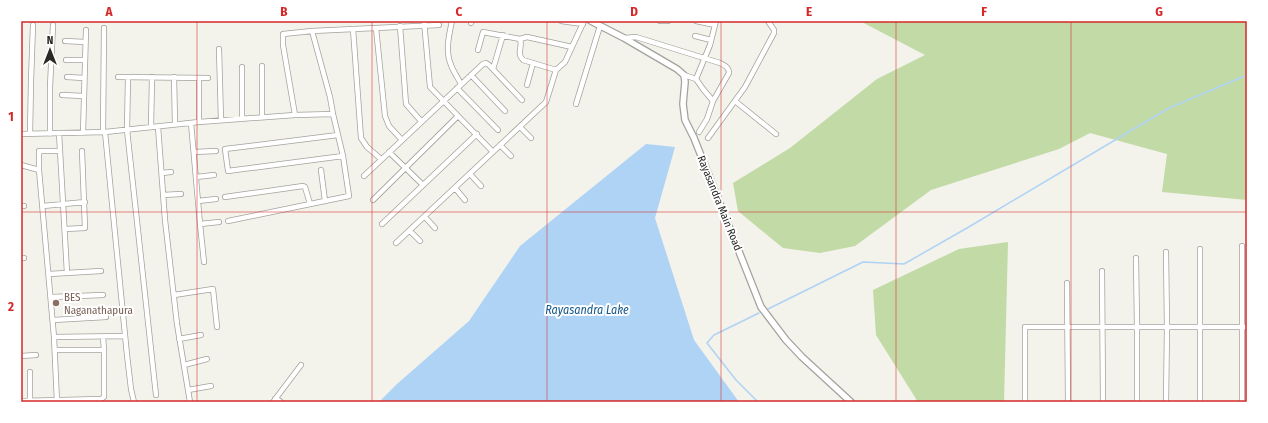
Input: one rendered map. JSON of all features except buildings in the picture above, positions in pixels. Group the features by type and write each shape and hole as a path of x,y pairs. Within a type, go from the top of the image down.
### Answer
{"street":[{"path":"452,21 449,36 449,60 461,84"},
{"path":"396,243 546,102 556,70 565,62 583,22 561,21"},
{"path":"591,21 624,38 677,69 684,75 696,79 702,89 713,101"},
{"path":"660,21 668,21"},
{"path":"696,21 716,23 696,79"},
{"path":"708,138 745,87 774,34 774,30 768,21"},
{"path":"424,23 430,87 493,152"},
{"path":"295,115 283,45 283,34 312,30 376,28 424,23 439,25"},
{"path":"50,134 50,87 54,24"},
{"path":"30,134 33,25"},
{"path":"400,26 406,104 422,122"},
{"path":"576,104 600,26"},
{"path":"104,28 104,132 125,336 131,389 134,402"},
{"path":"376,28 386,116 389,126 402,140"},
{"path":"353,29 361,138 367,147 381,160"},
{"path":"83,132 86,30"},
{"path":"228,221 349,196 343,156 330,97 312,30"},
{"path":"478,50 483,32 520,39 527,38 572,47"},
{"path":"493,70 503,35"},
{"path":"694,36 711,40"},
{"path":"624,38 636,37 726,66 729,73 713,101 707,119 699,132"},
{"path":"520,39 522,42 519,54 523,60 556,70"},
{"path":"65,41 85,42"},
{"path":"219,49 221,120"},
{"path":"66,60 85,60"},
{"path":"364,176 483,64 486,63 522,100"},
{"path":"527,85 533,63"},
{"path":"262,66 262,117"},
{"path":"242,67 242,119"},
{"path":"471,75 505,111"},
{"name":"Rayasandra Main Road","path":"684,75 686,82 683,104 685,120 694,138 761,307 786,340 802,357 851,402"},
{"path":"66,77 84,78"},
{"path":"118,77 208,78"},
{"path":"151,127 152,77"},
{"path":"174,77 175,124"},
{"path":"128,78 127,130 156,395"},
{"path":"199,78 199,122"},
{"path":"457,88 498,130"},
{"path":"62,95 84,96"},
{"path":"735,101 776,134"},
{"path":"21,134 104,132 221,120 333,114"},
{"path":"373,200 458,116"},
{"path":"191,123 204,262"},
{"path":"158,127 179,339 190,402"},
{"path":"520,127 531,138"},
{"path":"59,134 67,272"},
{"path":"382,224 477,134"},
{"path":"338,135 225,149 228,171 343,156"},
{"path":"500,146 511,156"},
{"path":"57,401 53,320 39,170 39,151 60,151"},
{"path":"65,229 85,228 82,151"},
{"path":"194,152 216,151"},
{"path":"389,152 423,185"},
{"path":"21,165 39,170"},
{"path":"321,170 325,201"},
{"path":"162,173 171,172"},
{"path":"470,174 481,186"},
{"path":"196,177 214,176"},
{"path":"225,197 303,186 306,187 310,204"},
{"path":"455,188 465,200"},
{"path":"164,195 181,194"},
{"path":"198,201 216,199"},
{"path":"43,206 84,202"},
{"path":"425,217 435,228"},
{"path":"200,224 219,222"},
{"path":"410,231 420,241"},
{"path":"1242,246 1245,327 1242,402"},
{"path":"1200,249 1200,402"},
{"path":"1166,252 1166,402"},
{"path":"1136,258 1138,327 1136,402"},
{"path":"49,274 102,271"},
{"path":"1102,271 1103,402"},
{"path":"1067,283 1068,402"},
{"path":"174,295 213,290 217,327"},
{"path":"51,297 103,295"},
{"path":"53,320 106,317"},
{"path":"1025,402 1025,327 1245,327"},
{"path":"179,339 201,335"},
{"path":"54,337 125,336"},
{"path":"21,401 57,401 98,399 104,397 103,337"},
{"path":"55,350 104,350"},
{"path":"21,356 36,355"},
{"path":"184,365 206,359"},
{"path":"274,401 301,365"},
{"path":"30,372 30,400"},
{"path":"188,390 211,386"},
{"path":"274,401 277,399 281,402"}],"green space":[{"path":"860,21 1247,21 1247,200 1162,192 1167,154 1090,133 1059,149 931,190 855,246 820,253 783,248 738,211 733,183 790,148 877,79 925,55"},
{"path":"1008,242 1004,402 918,402 876,335 873,290 959,249"}],"water":[{"name":"Rayasandra Lake","path":"646,144 675,147 655,218 694,340 739,402 379,402 397,384 469,321 520,246"}],"waterway":[{"path":"768,309 863,262 904,264 1169,108 1247,75"},
{"path":"758,402 736,380 707,343 714,335 759,313"}],"place":[{"name":"BES Naganathapura","path":"56,303"}]}
